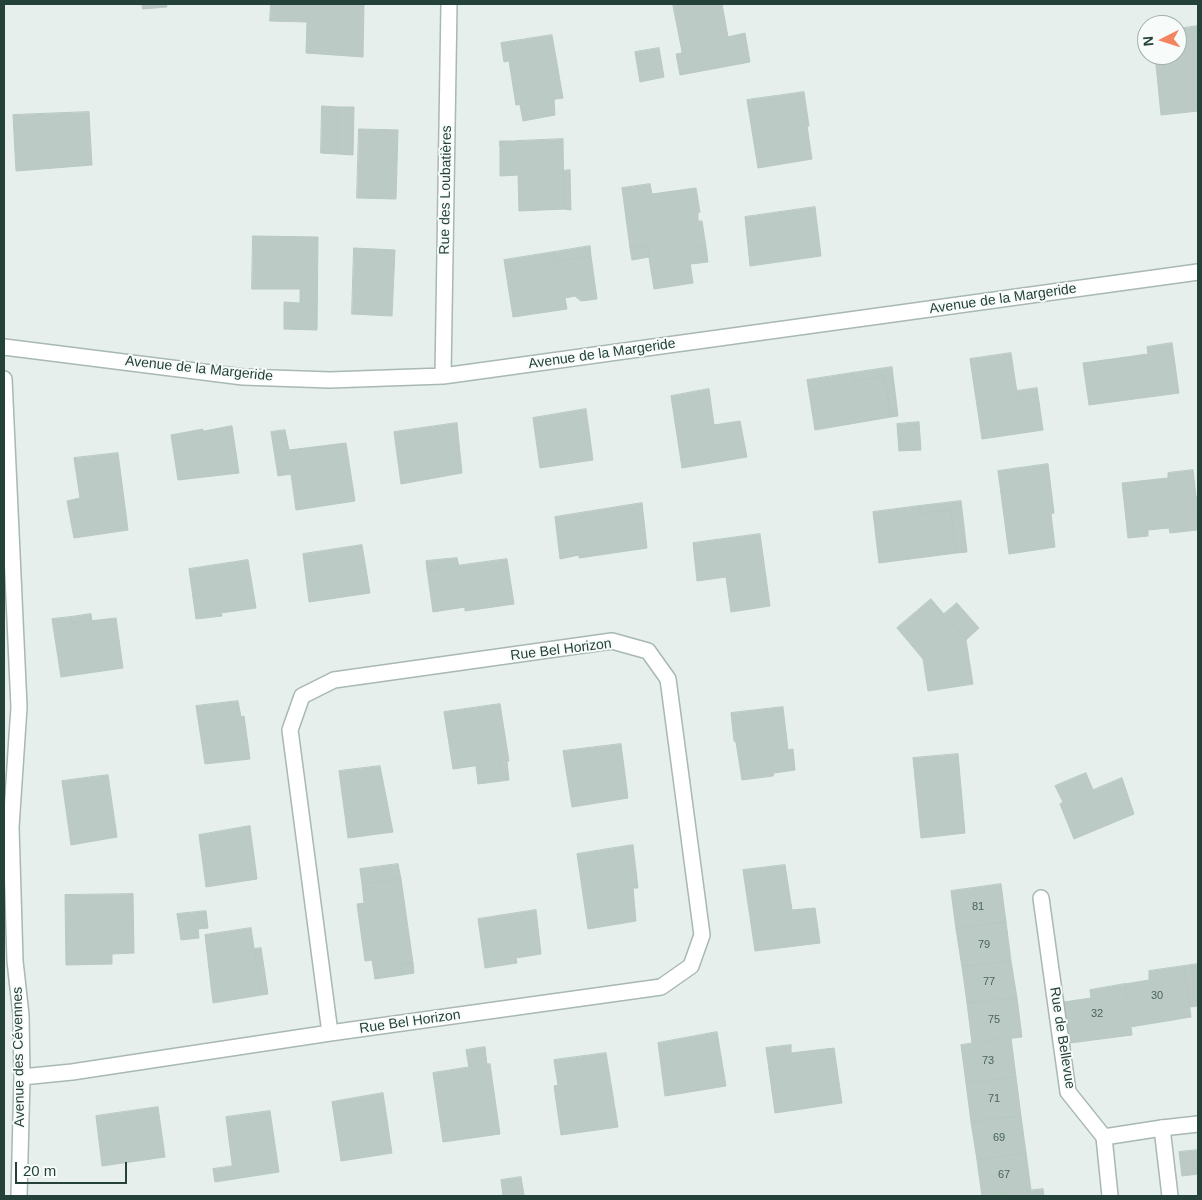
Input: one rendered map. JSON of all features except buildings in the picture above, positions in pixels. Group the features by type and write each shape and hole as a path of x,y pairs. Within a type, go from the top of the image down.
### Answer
{"street":[{"name":"Rue des Loubatières","path":"444,376 449,4"},
{"name":"Avenue de la Margeride","path":"4,348 243,376 330,380 444,376 1198,272"},
{"name":"Avenue des Cévennes","path":"4,379 19,707 11,827 15,961 21,1015 22,1077 19,1196"},
{"name":"Rue Bel Horizon","path":"22,1077 72,1072 330,1033 661,987 691,966 702,935 668,679 648,651 612,641 334,680 302,696 290,730 330,1033"},
{"name":"Rue de Bellevue","path":"1041,898 1068,1092 1104,1138"},
{"path":"1110,1196 1104,1138 1198,1124"},
{"path":"1162,1128 1170,1196"}]}
